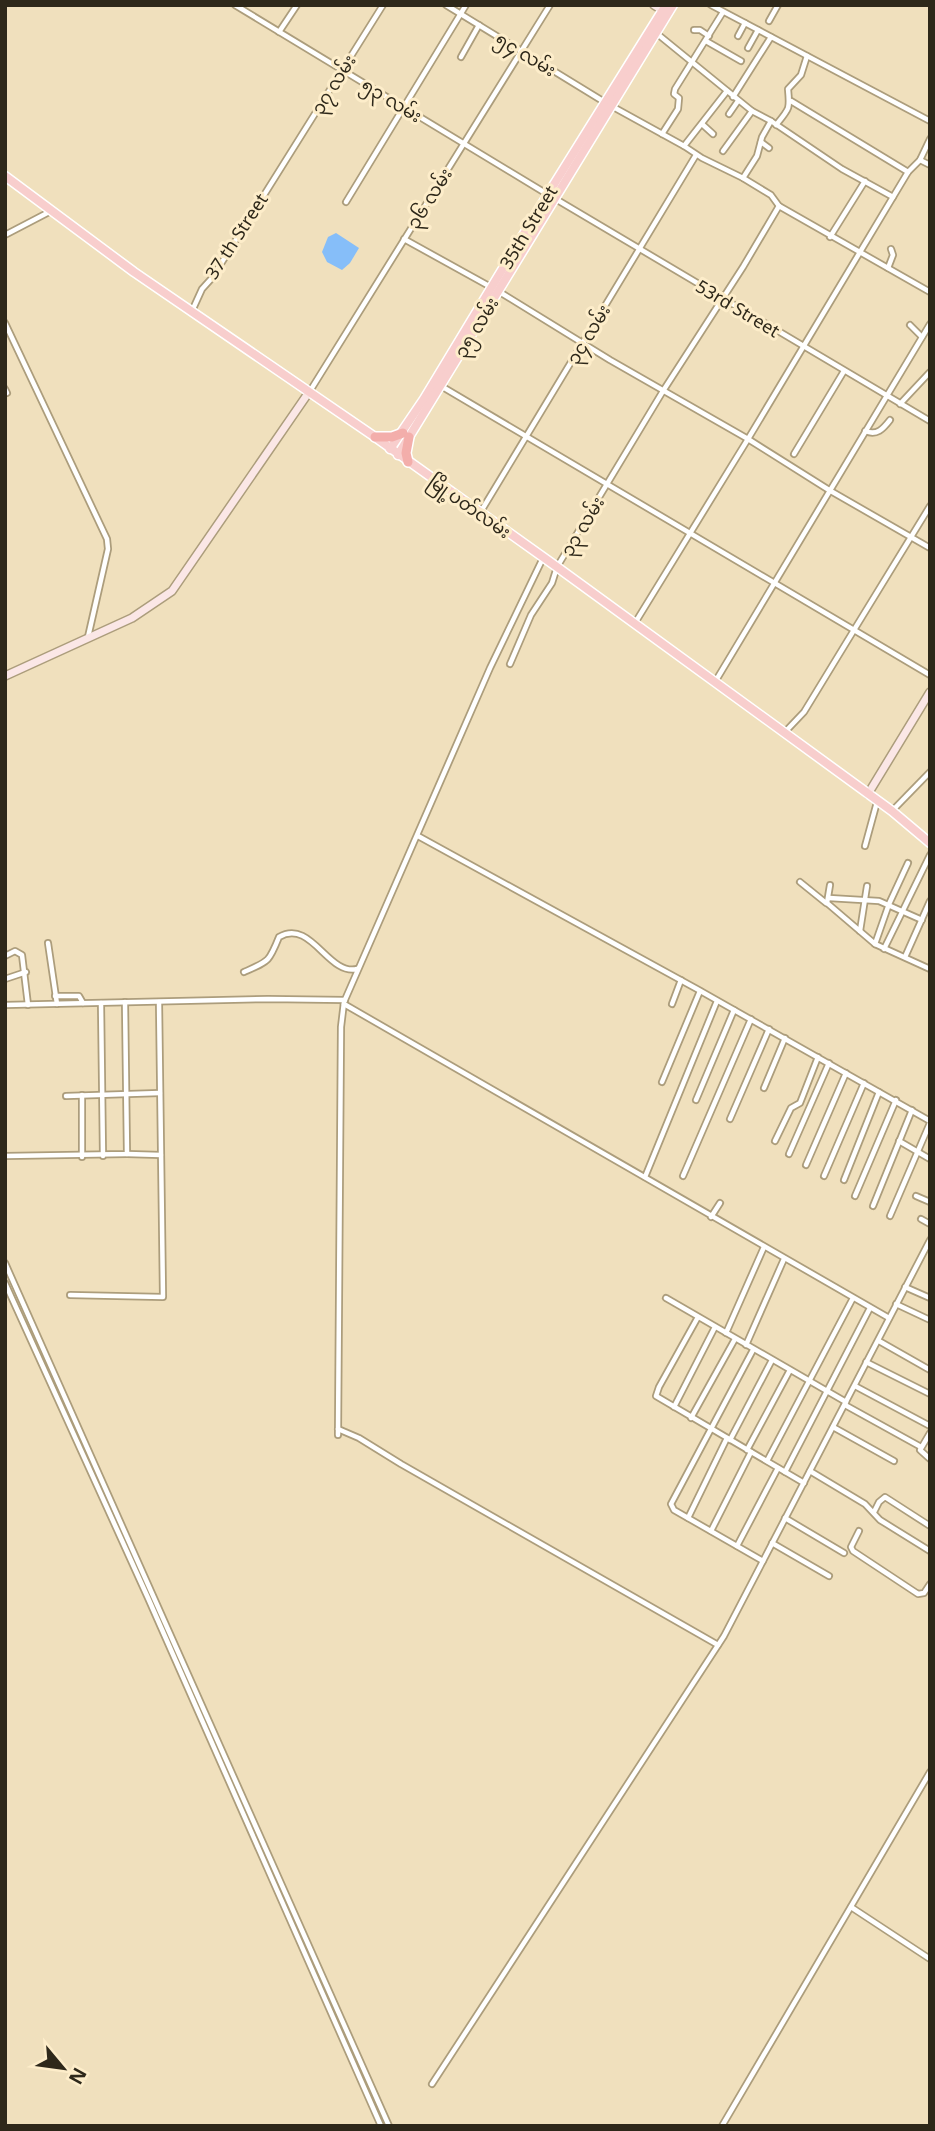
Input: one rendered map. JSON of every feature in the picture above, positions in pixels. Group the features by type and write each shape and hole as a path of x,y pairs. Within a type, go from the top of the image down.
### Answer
{"highway":[{"path":"376,437 406,435 408,463"}],"main road":[{"name":"35th Street","path":"551,196 610,105 666,10 673,5"},
{"name":"မြို့ပတ်လမ်း","path":"5,176 134,272 376,437 408,463 635,623 892,811 930,843"},
{"name":"၃၅ လမ်း","path":"428,401 441,386 551,196"},
{"name":"35th Street","path":"390,449 406,435 495,289"},
{"path":"398,455 406,435"}],"street":[{"name":"၅၃ လမ်း","path":"235,5 551,196"},
{"path":"279,32 297,5"},
{"name":"၃၇ လမ်း","path":"284,163 383,5"},
{"name":"၅၄ လမ်း","path":"446,5 696,155 743,177 771,195 779,206 830,237 930,292"},
{"path":"346,202 466,5"},
{"name":"၃၆ လမ်း","path":"310,392 550,5"},
{"path":"654,5 666,10"},
{"path":"711,5 930,121"},
{"path":"769,21 778,5"},
{"path":"663,134 679,105 679,99 674,94 675,89 723,12"},
{"path":"738,36 745,23"},
{"path":"461,57 479,25"},
{"path":"694,30 700,30 741,61"},
{"path":"748,48 758,30"},
{"path":"654,32 752,111 818,154 893,197"},
{"path":"729,114 771,37"},
{"path":"743,177 757,156 761,142 774,123 788,110 791,101 788,89 801,75 807,56"},
{"path":"684,146 727,91"},
{"path":"791,101 908,172"},
{"path":"723,151 752,111"},
{"path":"702,124 713,134"},
{"path":"635,623 804,348 908,172 920,160 930,139"},
{"path":"761,142 769,148"},
{"name":"၃၄ လမ်း","path":"480,513 696,155"},
{"path":"920,160 930,166"},
{"name":"37 th Street","path":"192,311 202,289 212,278 284,163"},
{"path":"830,237 865,181"},
{"name":"53rd Street","path":"551,196 930,421"},
{"name":"၃၃ လမ်း","path":"510,664 531,615 552,583 558,568 663,391 779,206"},
{"path":"5,235 52,211"},
{"path":"404,239 495,289 930,548"},
{"path":"888,268 893,255 891,249"},
{"path":"5,323 107,539 108,549 88,639"},
{"path":"714,682 930,324"},
{"path":"910,325 922,337"},
{"path":"794,454 844,371"},
{"path":"900,404 930,372"},
{"path":"441,386 930,675"},
{"path":"5,676 132,618 172,591 192,566 310,392"},
{"path":"865,431 874,433 881,430 890,420"},
{"path":"784,733 804,712 930,506"},
{"path":"543,558 490,668 344,1002 341,1027 338,1432 359,1438 718,1645"},
{"path":"868,794 930,692"},
{"path":"892,811 930,772"},
{"path":"865,846 877,801"},
{"path":"418,836 700,990 896,1100 930,1122 890,1216"},
{"path":"884,949 930,855"},
{"path":"876,944 889,904 908,863"},
{"path":"800,882 828,900 876,944 930,969"},
{"path":"828,900 830,885"},
{"path":"860,932 867,886"},
{"path":"828,900 865,899 889,904 922,919"},
{"path":"905,957 930,901"},
{"path":"244,972 267,962 279,937 289,932 296,932 309,940 347,970 358,969"},
{"path":"48,943 57,1004"},
{"path":"5,956 20,951 26,972 28,1005"},
{"path":"5,979 26,972"},
{"path":"672,1004 681,981"},
{"path":"662,1082 700,990"},
{"path":"55,996 79,996 83,1003"},
{"path":"645,1177 717,1001"},
{"path":"125,1002 127,1154"},
{"path":"70,1295 163,1297 159,1002"},
{"path":"5,1004 344,1002 889,1318"},
{"path":"101,1003 103,1156"},
{"path":"696,1100 734,1010"},
{"path":"683,1177 751,1020"},
{"path":"730,1119 769,1030"},
{"path":"764,1088 785,1038"},
{"path":"775,1141 792,1108 800,1102 818,1057"},
{"path":"789,1154 829,1063"},
{"path":"806,1165 846,1073"},
{"path":"824,1176 864,1083"},
{"path":"844,1180 880,1092"},
{"path":"66,1096 160,1093"},
{"path":"82,1095 82,1157"},
{"path":"855,1196 896,1100"},
{"path":"873,1206 912,1110"},
{"path":"899,1141 930,1160"},
{"path":"5,1156 161,1155"},
{"path":"916,1196 930,1202"},
{"path":"711,1217 719,1203"},
{"path":"921,1219 930,1224"},
{"path":"432,2084 718,1645 930,1240"},
{"path":"726,1334 764,1247"},
{"path":"746,1345 785,1259"},
{"path":"5,1263 389,2126"},
{"path":"5,1283 148,1598 381,2126"},
{"path":"905,1287 930,1298"},
{"path":"666,1298 921,1447"},
{"path":"767,1461 853,1298"},
{"path":"896,1304 930,1320"},
{"path":"785,1472 870,1308"},
{"path":"698,1317 656,1396 804,1483"},
{"path":"674,1407 715,1327"},
{"path":"691,1418 735,1339"},
{"path":"879,1341 930,1370"},
{"path":"754,1350 710,1429 671,1508 762,1561"},
{"path":"688,1518 772,1360"},
{"path":"866,1362 930,1394"},
{"path":"711,1531 790,1370"},
{"path":"855,1386 930,1426"},
{"path":"833,1427 894,1461"},
{"path":"929,1435 920,1452 930,1459"},
{"path":"737,1546 778,1468"},
{"path":"810,1471 930,1551"},
{"path":"874,1512 878,1502 885,1497 930,1526"},
{"path":"785,1518 844,1553"},
{"path":"859,1531 850,1547 853,1551 918,1594 923,1593 930,1584"},
{"path":"772,1543 829,1576"},
{"path":"722,2126 930,1772"},
{"path":"851,1907 930,1959"}],"water":[{"path":"336,233 359,248 342,270 327,262 322,252 328,237"}]}
